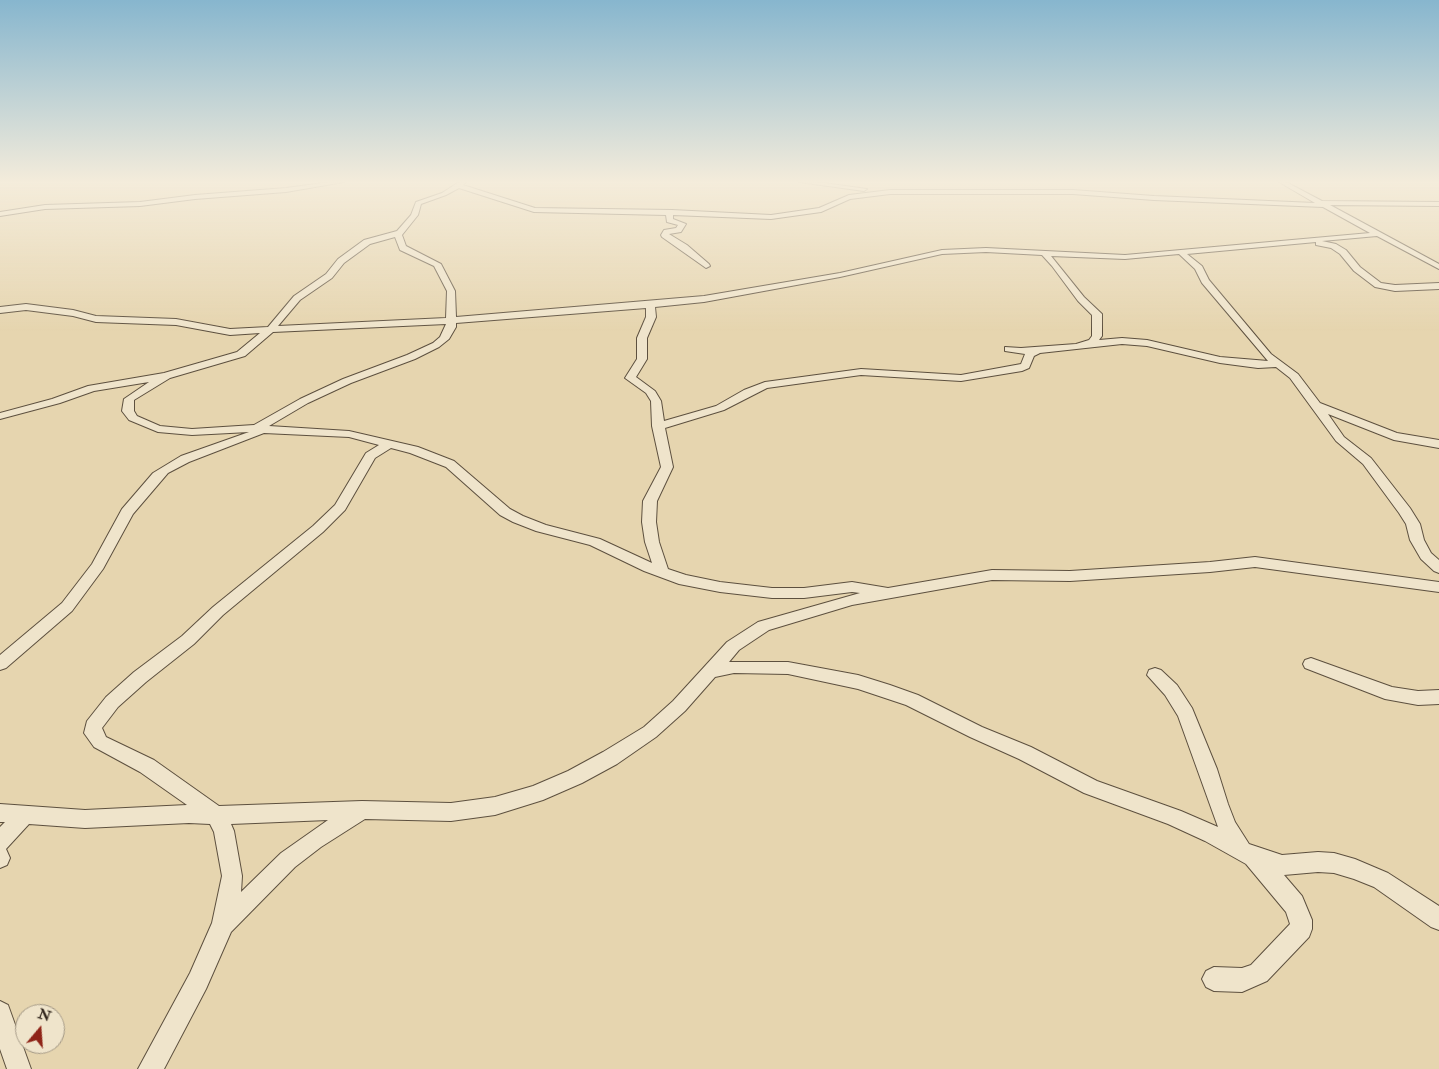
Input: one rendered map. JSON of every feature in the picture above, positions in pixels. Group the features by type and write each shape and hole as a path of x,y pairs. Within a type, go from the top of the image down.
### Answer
{"street":[{"path":"668,232 665,235 684,247 706,266"},
{"path":"1375,232 1438,266"},
{"path":"0,416 56,402 92,388 166,376 241,354 270,330 297,298 329,276 341,261 365,243 399,233 400,243 403,248 435,263 451,290 449,331 441,342 394,364 337,385 297,404 260,429 185,459 156,476 127,512 98,566 67,607 0,664"},
{"path":"0,310 26,307 73,313 102,320 176,322 220,331 270,330 451,320 650,305 744,293 942,252 986,250 1120,257 1379,234"},
{"path":"1306,240 1337,248 1343,252 1357,270 1382,286 1439,286"},
{"path":"1182,251 1183,255 1198,268 1204,282 1267,356 1294,376 1342,442 1367,461 1405,510 1413,524 1417,540 1426,556 1439,568"},
{"path":"1044,253 1055,264 1081,299 1097,314 1097,336 1094,341 1086,344"},
{"path":"650,305 651,316 642,338 642,357 630,378 650,391 654,397 666,470 650,501 649,522 652,542 662,573"},
{"path":"1008,349 1021,352 1122,341 1147,342 1220,360 1258,365 1278,364"},
{"path":"658,426 720,408 748,392 765,385 829,375 867,372 961,378 1018,369 1025,366 1030,354 1036,351"},
{"path":"166,376 129,399 128,411 133,418 158,429 192,432 260,429 342,433 391,443 450,464 505,512 518,520 596,542 662,573 702,584 772,593 804,593 852,587 889,593"},
{"path":"1317,406 1394,436 1439,444"},
{"path":"150,1069 198,981 224,924 230,899 232,876 224,831 216,815 147,766 100,742 93,733 93,726 100,714 140,677 188,640 218,612 318,529 340,507 370,456 391,443"},
{"path":"0,813 86,820 182,814 216,815 363,810 451,812 495,806 536,794 596,766 650,732 679,706 733,646 764,626 821,608 889,593 992,575 1070,576 1210,567 1244,562 1439,587"},
{"path":"1311,664 1391,694 1418,698 1439,697"},
{"path":"708,672 734,667 788,668 858,682 884,690 912,700 976,732 1025,753 1073,779 1123,800 1174,818 1227,841 1247,853 1271,875 1294,904 1301,920 1301,929 1259,973 1242,980 1214,979"},
{"path":"1155,675 1171,690 1186,713 1224,820 1247,853 1282,865 1318,862 1334,863 1355,869 1381,880 1439,918"},
{"path":"224,924 288,860 314,840 363,810"},
{"path":"0,842 23,816"},
{"path":"0,1012 19,1069"}]}
